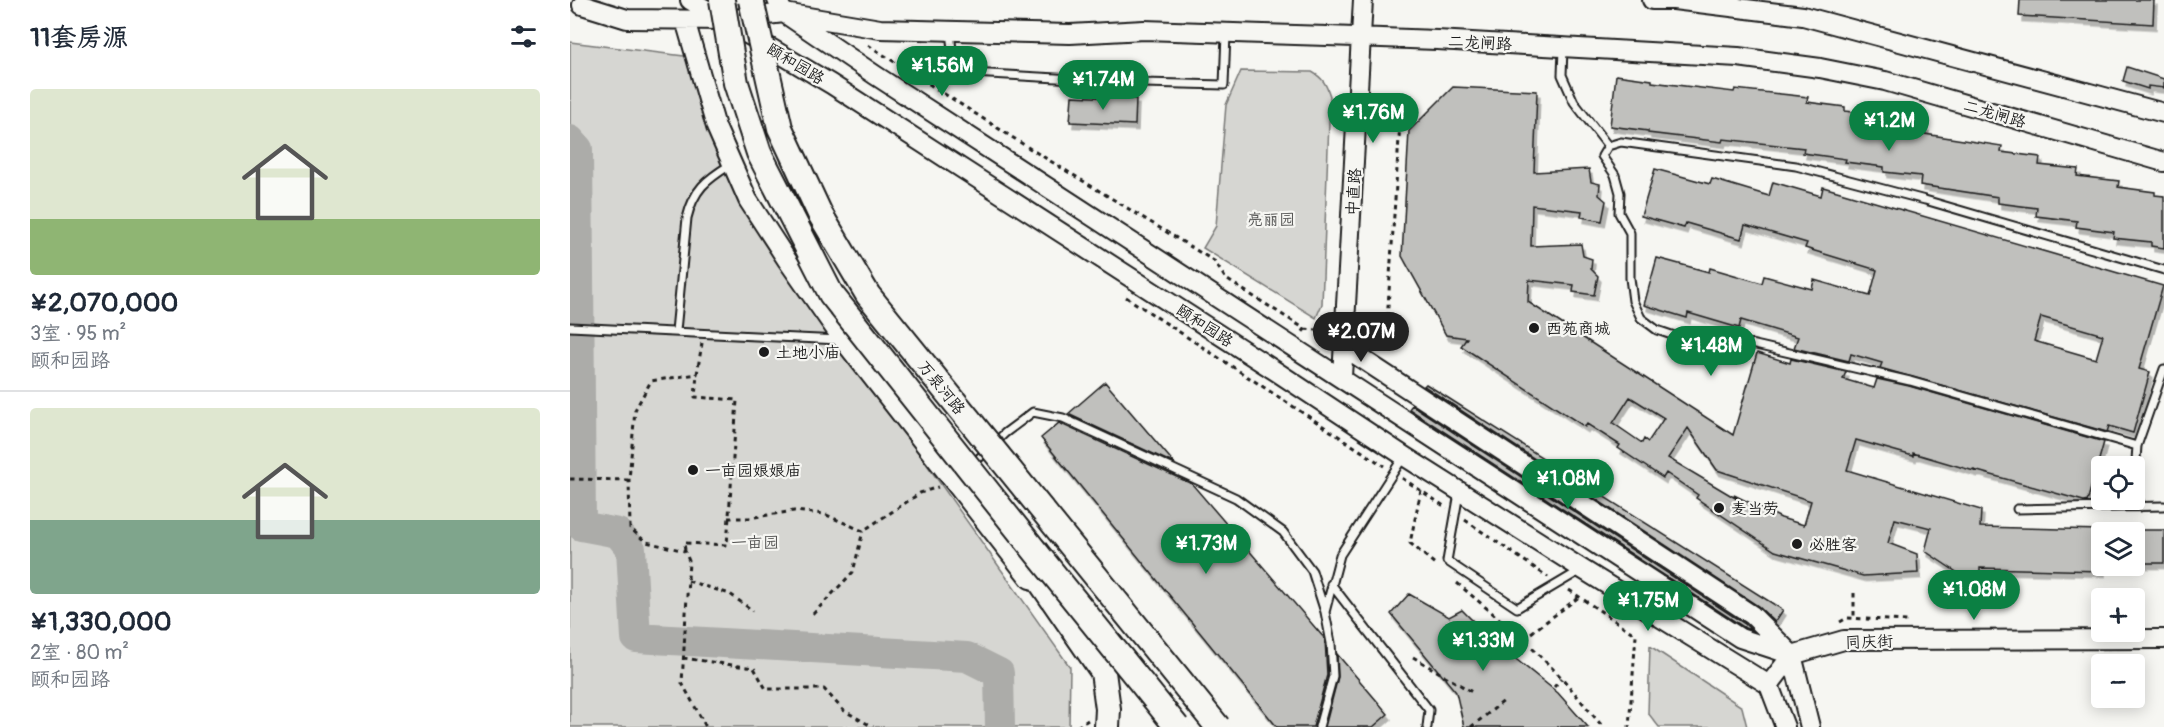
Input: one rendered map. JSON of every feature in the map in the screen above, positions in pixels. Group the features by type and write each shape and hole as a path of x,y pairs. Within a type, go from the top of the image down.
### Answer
{"highway":[{"name":"万泉河路","path":"751,0 780,128 820,214 868,296 1218,727"},
{"name":"万泉河路","path":"724,7 736,83 759,153 831,294 1177,727"},
{"path":"1035,551 1040,581 1103,672 1107,727"}],"main road":[{"path":"576,5 603,0"},
{"name":"颐和园路","path":"690,0 724,7 831,84 1404,456 1769,685"},
{"name":"中直路","path":"1342,377 1363,0"},
{"path":"1652,0 1674,0 1803,16 2164,113"},
{"path":"576,5 627,19 685,20 724,7"},
{"name":"颐和园路","path":"781,6 1025,173 1342,377 1740,638 1792,655"},
{"name":"二龙闸路","path":"724,7 781,6 880,29 1070,34 1144,30 1563,47 1738,57 1820,68 1885,81 2164,162"},
{"path":"685,20 716,127 748,200 786,260 843,340 1030,579"},
{"path":"1345,340 1752,615 1792,655 1810,727"},
{"name":"同庆街","path":"1792,655 1844,640 2164,639"},
{"path":"1785,727 1769,685 1792,655"}],"lane":[{"path":"950,31 953,60 972,73 1143,83 1224,85 1226,33"},
{"path":"1563,47 1562,75 1574,102 1608,146"},
{"path":"2137,446 1911,381 1751,344 1698,344 1657,330 1641,318 1633,301 1630,278 1630,233 1619,213 1620,193 1616,175 1602,156 1608,146 1621,142 1796,165 1937,203 2164,270"},
{"path":"676,331 687,218 691,201 711,177 732,164"},
{"path":"570,327 843,340"},
{"path":"2137,456 2137,446 2164,369"},
{"path":"954,482 1005,433 1034,412 1063,418 1236,498 1283,532 1312,571 1325,612 1331,644 1333,676 1319,727"},
{"path":"1325,612 1340,555 1404,456"},
{"path":"1460,490 1447,561 1517,608 1582,569"},
{"path":"2145,507 2164,506"},
{"path":"2017,509 2091,508"},
{"path":"1331,584 1429,710 1427,727"}],"path":[{"path":"1305,329 1345,340 1386,337 1400,123"},
{"path":"703,332 695,397 737,400 727,545 684,543 689,561 682,683 706,727"},
{"path":"685,551 646,542 630,528 629,480 635,410 651,381 697,374"},
{"path":"1266,390 1394,472 1636,635 1629,727"},
{"path":"570,479 629,480"},
{"path":"813,614 853,572 863,531 920,493 954,482"},
{"path":"1421,490 1410,543 1442,570"},
{"path":"728,518 749,518 794,511 824,514 863,531"},
{"path":"1450,577 1522,639 1562,678 1603,727"},
{"path":"688,581 730,594 753,611"},
{"path":"1854,593 1854,618"},
{"path":"1511,651 1522,639 1579,597"},
{"path":"1413,657 1472,692"},
{"path":"683,658 754,668 766,689 824,689 843,710 873,727"},
{"path":"1554,687 1562,678"},
{"path":"1471,727 1505,700"}],"green space":[{"name":"一亩园","path":"570,42 692,57 737,196 1070,667 1069,727 570,727"},
{"name":"亮丽园","path":"1241,71 1312,72 1324,82 1330,96 1322,304 1316,318 1203,248 1216,226 1226,105"},
{"path":"1650,646 1742,707 1747,727 1659,727 1648,713"}],"building":[{"path":"2020,0 2154,0 2153,24 2019,16"},
{"path":"2127,67 2164,79 2164,88 2148,86 2148,89 2123,81"},
{"path":"1616,75 1734,92 1735,89 1808,97 1807,102 1845,107 1845,111 1888,116 1887,121 1926,126 1925,134 2002,146 2001,152 2040,157 2039,165 2078,169 2077,176 2119,181 2118,187 2155,192 2155,195 2164,196 2164,248 2151,246 2151,242 2113,238 2114,232 2076,227 2077,221 2036,216 2037,208 1998,203 1998,197 1920,185 1921,176 1884,172 1884,167 1803,153 1804,148 1723,139 1722,142 1610,126"},
{"path":"1453,87 1537,91 1534,172 1589,169 1591,182 1600,184 1599,195 1606,201 1602,221 1581,217 1582,211 1532,205 1531,246 1581,244 1583,256 1592,259 1591,269 1598,276 1594,295 1573,292 1574,285 1529,280 1528,302 1733,435 1757,353 1790,363 1791,359 1846,372 1843,379 1874,388 1877,379 1909,386 2104,442 2100,456 2091,456 2091,488 2087,502 1913,453 1913,456 1856,440 1847,470 1981,510 1980,527 2091,530 2091,571 1980,568 1980,573 1961,575 1925,551 1931,528 1895,519 1888,543 1917,554 1918,573 1863,576 1775,551 1696,498 1698,495 1666,473 1663,478 1618,448 1620,445 1587,424 1585,427 1461,346 1467,338 1446,335 1402,256 1409,131","holes":["1630,397 1664,418 1648,442 1644,439 1642,443 1613,423","1688,428 1717,470 1811,501 1804,525 1781,518 1734,495 1737,499 1668,458"]},
{"path":"1072,96 1136,99 1135,125 1070,122"},
{"path":"1655,169 1710,184 1712,179 1769,196 1773,182 1821,196 1823,187 2163,286 2139,369 2150,372 2133,433 2109,426 2107,432 1880,368 1882,363 1851,354 1849,361 1794,348 1798,337 1741,320 1739,328 1688,313 1687,318 1644,305 1657,258 1709,272 1710,268 1762,283 1764,276 1812,289 1814,280 1870,296 1877,270 1805,248 1807,243 1745,225 1741,239 1686,223 1684,228 1641,216","holes":["2041,317 2103,335 2096,359 2034,341"]},
{"path":"1105,382 1175,464 1068,414"},
{"path":"1426,384 1783,610 1775,622 1758,606 1424,386"},
{"path":"1412,405 1745,624 1751,630 1409,409"},
{"path":"1059,423 1192,484 1325,639 1327,675 1313,727 1277,727 1041,438"},
{"path":"2145,530 2164,530 2164,563 2145,563"},
{"path":"1409,594 1449,617 1462,610 1491,639 1558,693 1588,727 1464,727 1456,692 1391,614"},
{"path":"1337,654 1388,714 1373,727 1325,727 1338,677"}],"waterway":[{"path":"570,140 578,149 581,526 618,533 631,549 636,638 967,657 999,673 1000,727"}],"place":[{"name":"西苑商城","path":"1534,328"},
{"name":"土地小庙","path":"764,352"},
{"name":"一亩园娘娘庙","path":"693,470"},
{"name":"麦当劳","path":"1719,508"},
{"name":"必胜客","path":"1797,544"}]}
